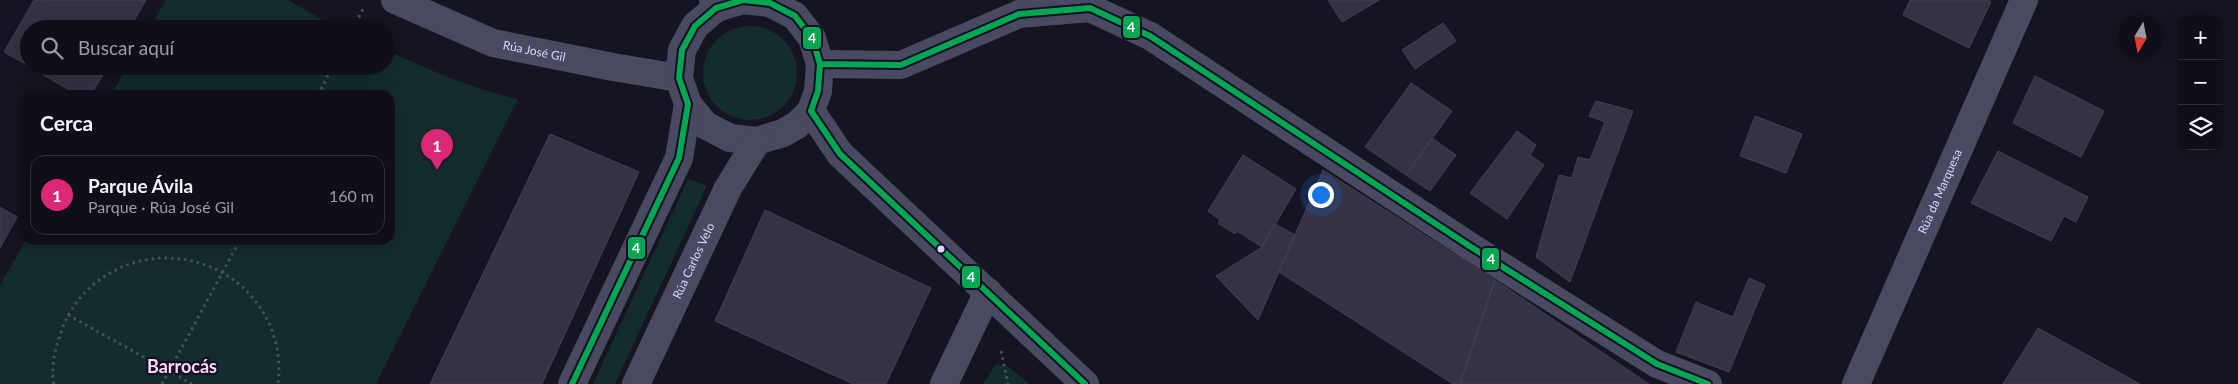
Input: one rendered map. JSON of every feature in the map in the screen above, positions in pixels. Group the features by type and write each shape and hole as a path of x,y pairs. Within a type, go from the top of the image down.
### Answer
{"street":[{"name":"Rúa José Gil","path":"395,0 493,43 679,78"},
{"path":"743,0 770,4 794,16 812,38 820,64 818,91 811,111 797,125 783,133 757,141 730,138 705,125 688,104 679,78 682,50 695,26 714,4 743,0"},
{"name":"Rúa da Marquesa","path":"1856,384 2024,0"},
{"path":"820,64 901,65 1019,14 1090,8 1150,36 1471,246 1657,364 1708,384"},
{"path":"572,384 679,158 688,104"},
{"path":"811,111 840,154 1085,384"},
{"name":"Rúa Carlos Velo","path":"636,384 728,188 757,141"},
{"path":"944,384 988,292"}],"path":[{"path":"358,20 364,7"},
{"path":"321,90 328,75"},
{"path":"162,384 237,245"},
{"path":"54,384 55,346 68,314 86,290 112,271 144,259 176,257 208,265 223,272 237,281 260,305 274,334 280,367 278,384"},
{"path":"68,314 192,384"}],"green space":[{"path":"166,0 288,0 323,20 154,20"},
{"path":"750,26 768,30 783,40 793,55 797,73 793,91 783,106 768,116 750,120 732,116 717,106 707,91 703,73 707,55 717,40 732,30"},
{"path":"395,54 435,72 518,99 376,384 0,384 0,285 23,245 395,245 395,90 114,90 123,75 395,75"},
{"path":"688,179 707,186 615,384 593,384"},
{"path":"996,364 1009,367 1029,384 983,384"}],"building":[{"path":"34,0 146,0 134,20 22,20"},
{"path":"1328,0 1379,0 1342,22"},
{"path":"1910,0 1988,0 1991,2 1969,48 1903,15"},
{"path":"1443,23 1456,41 1415,69 1402,50"},
{"path":"20,24 20,61 4,52"},
{"path":"44,75 103,75 94,90 69,90"},
{"path":"2035,76 2104,111 2081,157 2013,123"},
{"path":"1411,83 1452,111 1406,175 1365,147"},
{"path":"1596,101 1633,111 1570,282 1536,257 1559,175 1572,178 1578,157 1590,160 1605,122 1589,116"},
{"path":"1755,116 1802,134 1786,173 1740,156"},
{"path":"1517,131 1536,145 1530,155 1544,165 1507,219 1470,193"},
{"path":"550,134 639,172 542,384 430,384"},
{"path":"1432,138 1456,155 1430,191 1406,175"},
{"path":"1998,151 2088,197 2076,222 2064,216 2051,241 1971,203"},
{"path":"1243,155 1296,189 1262,247 1237,231 1235,234 1218,223 1220,220 1208,211"},
{"path":"1323,170 1495,280 1460,384 1453,384 1279,272"},
{"path":"0,207 17,217 0,248"},
{"path":"765,210 931,288 886,384 853,384 715,321"},
{"path":"1275,224 1295,235 1258,320 1216,276 1262,247"},
{"path":"1749,278 1765,285 1729,372 1676,352 1696,302 1733,317"},
{"path":"1495,280 1649,384 1460,384"},
{"path":"2038,328 2140,384 2003,384"}],"transit line":[{"name":"4","path":"572,384 679,158 688,104 679,78 682,50 695,26 716,8 743,0 770,3 795,16 812,38 820,64 818,91 811,111"},
{"name":"4","path":"820,64 901,65 1019,14 1090,8 1150,36 1471,247 1657,364 1708,384"},
{"name":"4","path":"811,111 840,154 1085,384"}],"place":[{"name":"Parque Ávila","path":"437,170"}],"district":[{"name":"Barrocás","path":"182,367"}]}
